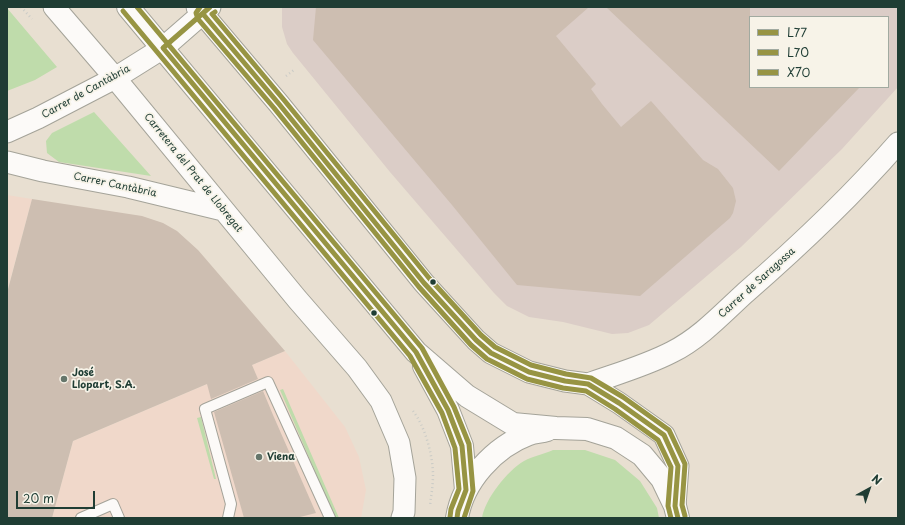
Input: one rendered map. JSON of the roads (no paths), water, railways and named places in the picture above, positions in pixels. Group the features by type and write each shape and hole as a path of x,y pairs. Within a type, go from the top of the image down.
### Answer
{"street":[{"name":"Carretera del Prat de Llobregat","path":"54,7 357,368 381,401 400,442 405,478 404,512 402,518"},
{"path":"128,7 416,352 467,396 513,424 587,429 616,438 642,455 662,478 677,512"},
{"name":"Carrer de Cantàbria","path":"7,132 38,118 115,78 163,48 203,9"},
{"path":"203,9 424,283 476,340 491,353 529,372 565,381 588,384 619,403 664,435 678,466 677,512"},
{"name":"Carrer de Saragossa","path":"588,384 639,367 674,351 703,331 803,242 882,162 898,143"},
{"name":"Carrer Cantàbria","path":"7,162 43,171 128,187 223,210"},
{"path":"416,352 448,410 462,446 466,490"},
{"path":"457,518 466,490 482,466 503,448 528,435 556,428"}],"lane":[{"path":"228,518 231,504 205,409 268,382 330,518"},
{"path":"81,518 113,504 119,518"}],"place":[{"name":"José Llopart, S.A.","path":"64,379"},
{"name":"Viena","path":"259,457"}]}
